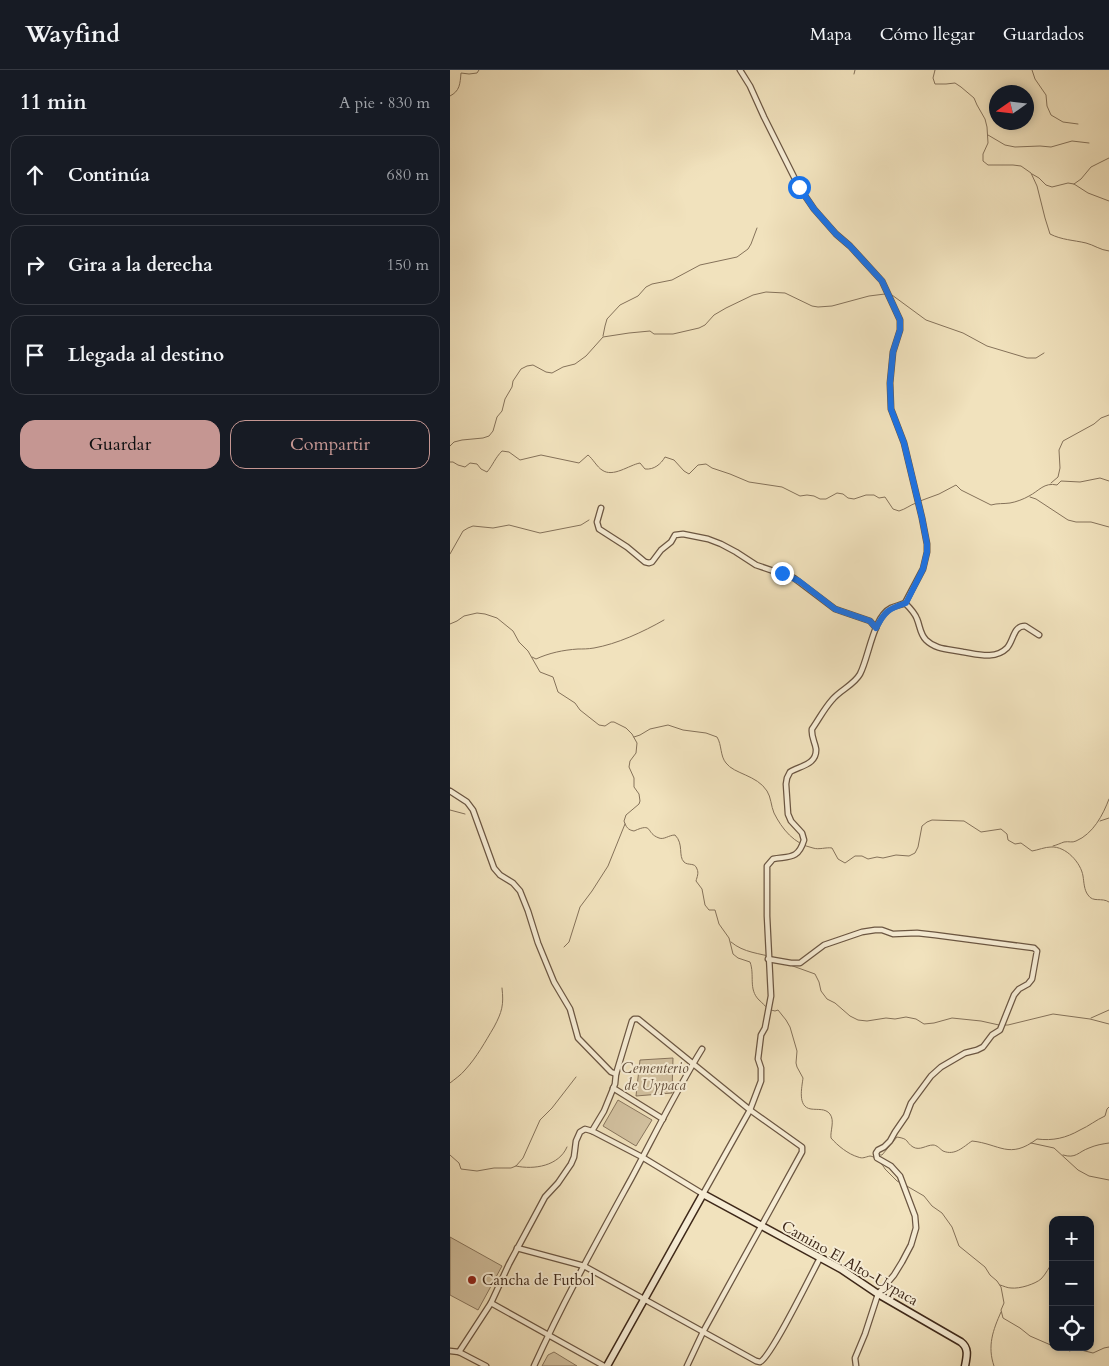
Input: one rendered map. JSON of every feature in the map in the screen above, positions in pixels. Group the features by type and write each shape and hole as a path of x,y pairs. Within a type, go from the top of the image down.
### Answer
{"street":[{"path":"491,1303 606,1366 750,1110 761,1081 761,1068 758,1059 762,1035 766,1028 771,996 768,959 767,866 773,860 795,856 801,849 804,840 802,833 789,818 787,778 790,772 813,760 816,751 812,729 832,700 860,674 881,618 889,608 906,603 923,569 927,552 922,518 904,443 891,409 890,383 893,352 900,330 900,320 882,281 850,246 836,234 814,209 799,187 750,86 740,70"},
{"path":"600,508 597,522 599,529 627,547 645,562 652,562 661,550 671,542 675,534 708,539 762,568 794,578 835,609 870,621 876,628"},
{"path":"906,603 915,615 925,640 944,649 976,655 993,655 1006,649 1016,629 1020,626 1025,626 1039,635"},
{"path":"450,791 467,802 473,810 494,868 500,876 513,883 520,891 554,982 570,1009 578,1038 611,1072 616,1074"},
{"path":"768,959 800,963 824,945 862,932 875,930 882,930 893,934 917,933 984,941 1034,948 1037,951 1032,979 1014,995 1000,1030 983,1047 965,1053 941,1067 931,1076 911,1103 906,1116 890,1141 876,1153 879,1160 891,1166 900,1176 915,1216 916,1224 911,1245 902,1262 878,1294 855,1358 856,1366"},
{"path":"592,1131 604,1111 614,1088 616,1074 632,1021 638,1019 750,1110 800,1145 802,1149 687,1366"},
{"path":"534,1366 584,1266 692,1064 702,1049"},
{"path":"614,1088 663,1119"},
{"path":"459,1352 491,1303 517,1248 545,1197 571,1164 580,1132 585,1129 592,1131 703,1194"},
{"name":"Camino El Alto-Uypaca","path":"703,1194 841,1269 878,1294 961,1342 965,1345 967,1352 965,1366"},
{"path":"517,1248 584,1266 757,1362 763,1361 820,1258"},
{"path":"450,1351 459,1352 486,1366"}],"green space":[{"name":"Cementerio de Uypaca","path":"673,1058 672,1093 636,1096 640,1060"},
{"path":"618,1100 652,1120 636,1146 603,1126"},
{"name":"Cancha de Futbol","path":"450,1237 502,1266 478,1310 450,1295"},
{"path":"554,1352 577,1366 542,1366 548,1355"}],"waterway":[{"path":"450,96 458,89 461,73 477,73 479,70"},
{"path":"854,74 855,70"},
{"path":"935,70 933,78 935,84 955,83 974,98 987,127 988,143 983,154 983,161 988,165 1021,166 1031,173 1037,186 1050,234 1109,251"},
{"path":"1032,70 1035,79 1046,95 1047,106 1051,115 1063,122 1078,124"},
{"path":"988,135 1005,145 1015,147 1051,147 1072,141 1089,143"},
{"path":"1074,184 1091,167 1109,158"},
{"path":"1032,174 1046,185 1052,187 1068,183 1074,184 1088,193 1109,201"},
{"path":"603,336 607,319 620,305 638,296 646,287 652,284 672,280 700,265 737,257 748,249 757,228"},
{"path":"450,446 454,442 489,436 493,431 497,417 502,411 513,381 521,369 533,365 552,373 563,367 575,364 586,356 603,337 650,331 654,334 673,334 699,328 705,325 714,315 726,308 753,295 766,292 785,293 818,307 832,306 869,296 885,294"},
{"path":"892,295 926,320 963,333 987,346 1027,358 1036,358 1044,353"},
{"path":"1051,483 1058,477 1060,468 1059,450 1063,441 1109,415"},
{"path":"450,462 465,467 470,463 477,464 487,472 502,451 509,452 520,460 541,455 579,463 588,455 600,469 611,473 640,463 645,469 651,469 665,457 674,460 689,474 698,465 706,464 749,482 782,487 800,496 807,495 826,499 837,493 854,499 866,495 874,495 879,498 885,497 893,509 899,511 916,503"},
{"path":"920,501 956,485 961,490 991,505 1017,501 1045,486 1057,485 1061,481 1080,482 1100,478 1109,481"},
{"path":"1030,497 1068,520 1091,522 1109,527"},
{"path":"450,554 463,531 473,526 493,528 509,525 540,533 581,525 589,520"},
{"path":"450,624 464,616 477,613 497,618 513,631 519,642 528,651 540,672 553,677 558,692 575,703 580,710 599,725 605,726 614,722 626,728 632,734 637,743 636,753 630,761 629,767 640,801 626,815 624,821 629,829 634,831 647,828 659,838 675,835 678,838 682,859 697,869 696,881 702,889 705,905 709,910 715,910 719,924 729,938 733,954 750,962 754,991 759,1000 768,1008"},
{"path":"532,657 536,659 572,649 612,644 664,620"},
{"path":"634,737 650,729 668,725 717,737 726,763 734,770 758,781 763,786 768,793 777,819 789,835 800,843 815,849 832,848 838,859 845,863 855,856 862,856 868,859 896,855 909,856 915,853 922,826 927,822 932,820 964,821 981,832 1001,829 1007,834 1008,840 1015,844 1021,843 1032,851 1049,847 1062,849 1072,856 1082,871 1084,886 1088,895 1092,899 1109,902"},
{"path":"1053,846 1064,842 1075,842 1087,834 1104,811 1109,799"},
{"path":"450,810 465,814"},
{"path":"1100,821 1109,818"},
{"path":"564,947 569,942 580,907 608,866 625,824"},
{"path":"731,942 746,951 776,958"},
{"path":"790,965 815,974 821,991 827,999 858,1020 867,1021 906,1017 916,1019 924,1024 952,1018 1008,1025 1053,1014 1090,1019 1109,1024"},
{"path":"450,1083 462,1074 481,1049 494,1027 502,1008 502,988"},
{"path":"771,1010 778,1010 790,1027 797,1051 797,1067 803,1078 801,1096 804,1105 811,1109 824,1110 830,1114 832,1120 831,1138 840,1147 860,1158 874,1157 901,1183"},
{"path":"1091,1018 1109,1010"},
{"path":"450,1155 459,1163 461,1169 477,1171 516,1166 523,1158 540,1120 576,1077"},
{"path":"877,1155 882,1155 897,1137 906,1140 916,1148 934,1145 947,1152 959,1150 972,1141 1004,1149 1019,1149 1037,1139 1048,1140 1075,1133 1105,1116 1109,1107"},
{"path":"1031,1143 1054,1148 1078,1170 1089,1176 1109,1180"},
{"path":"1063,1155 1074,1156 1092,1147 1109,1143"},
{"path":"516,1166 538,1167 545,1165 558,1159 567,1147"},
{"path":"905,1185 924,1196 932,1206 942,1213 952,1227 959,1246 985,1267 997,1281 1001,1287 1004,1303 1001,1310 1003,1318 1030,1336 1049,1344"},
{"path":"1000,1285 1008,1288 1023,1287 1041,1279 1049,1268"},
{"path":"994,1366 991,1345 1001,1312"},
{"path":"1085,1351 1093,1353 1109,1347"}],"place":[{"name":"Cancha de Futbol","path":"472,1280"}],"route":[{"path":"782,573 799,581 835,609 870,621 876,628 889,608 906,603 923,569 927,552 922,518 904,443 891,409 890,383 893,352 900,330 900,320 882,281 850,246 836,234 814,209 799,187"}]}
